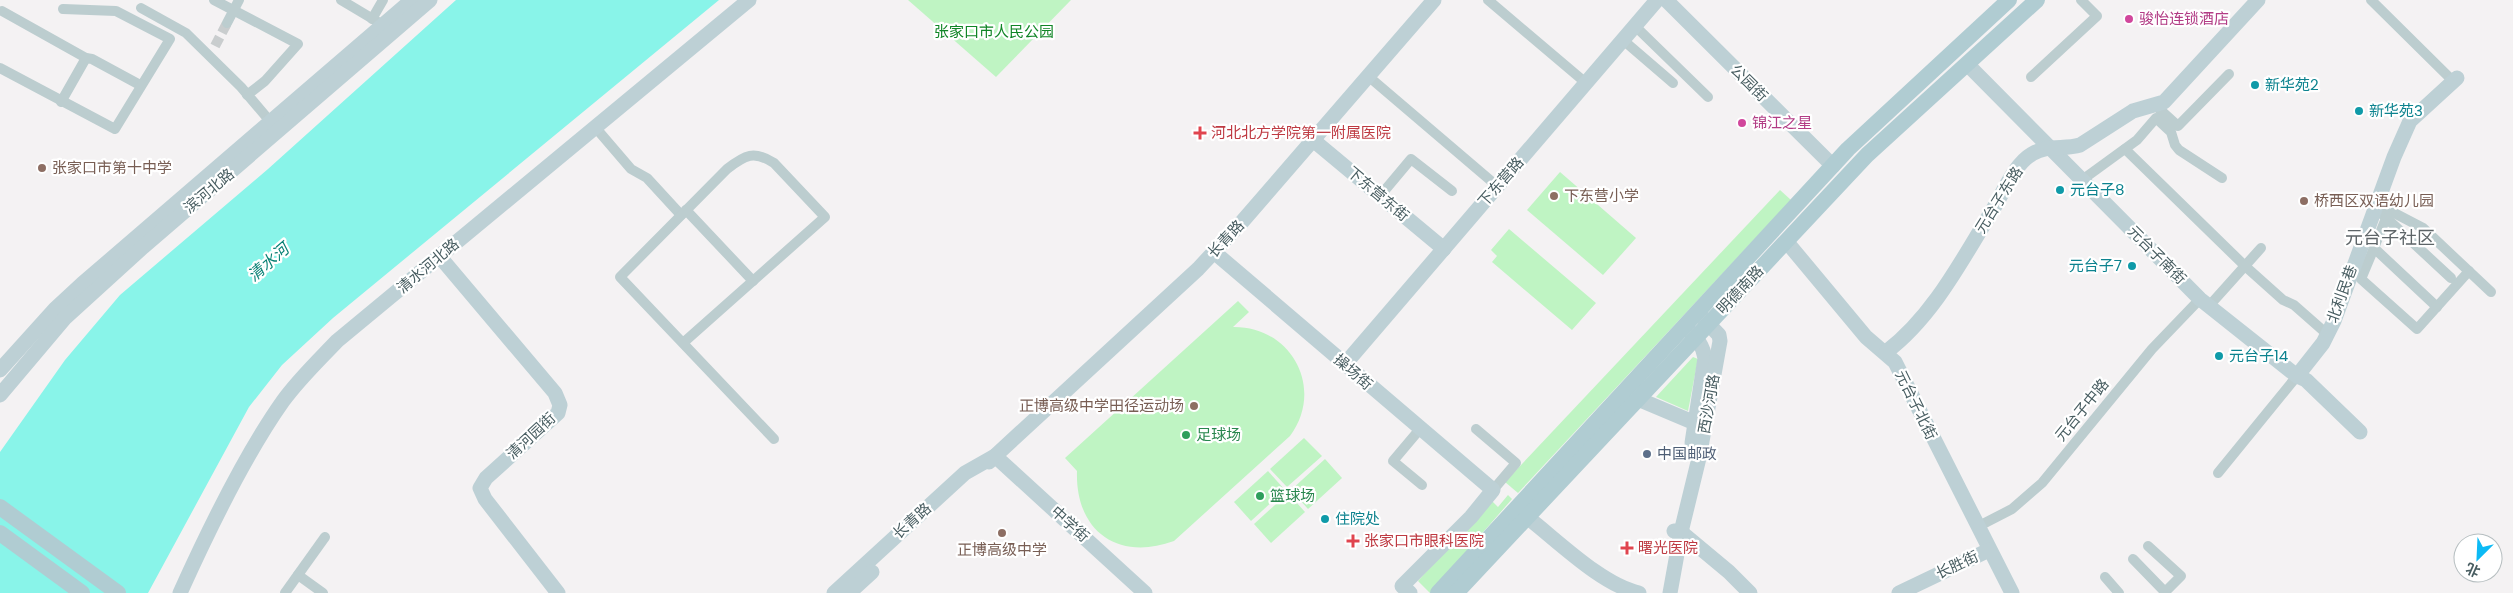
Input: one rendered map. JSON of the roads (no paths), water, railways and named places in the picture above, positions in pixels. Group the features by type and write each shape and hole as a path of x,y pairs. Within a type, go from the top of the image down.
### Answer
{"main road":[{"name":"明德南路","path":"1438,593 1696,311 1832,166 2009,0"},
{"name":"明德南路","path":"1456,593 1867,155 2037,0"},
{"path":"0,507 118,593"},
{"path":"0,533 82,593"}],"street":[{"path":"214,0 298,44 264,81 248,95"},
{"path":"227,23 239,0"},
{"path":"341,0 382,26"},
{"path":"382,0 382,26"},
{"name":"滨河北路","path":"0,395 65,318 412,0"},
{"name":"滨河北路","path":"382,26 430,0"},
{"name":"清水河北路","path":"180,593 244,464 283,402 305,373 337,341 749,0"},
{"name":"长青路","path":"849,593 1214,252 1434,0"},
{"path":"1488,0 1586,83"},
{"name":"下东营路","path":"1345,364 1658,0"},
{"name":"公园街","path":"1666,0 1832,166"},
{"path":"2031,78 2096,16 2081,0"},
{"name":"元台子东路","path":"1886,352 1900,341 1927,310 1958,266 2022,163 2035,152 2050,146 2072,147 2080,145 2133,111 2152,111 2170,97 2258,0"},
{"path":"2371,0 2455,79"},
{"path":"141,8 186,33 248,95 275,127"},
{"path":"0,68 115,129 140,85 148,78 170,39 116,11 64,9"},
{"path":"2,10 86,58 92,59 140,85"},
{"path":"1635,26 1708,97"},
{"path":"1623,40 1673,83"},
{"path":"210,56 215,46"},
{"path":"61,102 86,58"},
{"name":"元台子南街","path":"1966,64 2205,302 2297,376 2306,380 2360,432"},
{"path":"2152,111 2178,126 2228,74"},
{"path":"1368,76 1498,186"},
{"name":"北利民巷","path":"2218,473 2297,376 2327,334 2379,210 2410,121 2455,79"},
{"path":"2082,180 2137,140 2152,111"},
{"path":"2152,111 2171,132 2175,145 2179,150 2222,178"},
{"name":"滨河北路","path":"0,370 55,309 82,284 275,127"},
{"path":"595,127 631,169 647,178 753,280"},
{"name":"下东营东街","path":"1312,140 1444,249"},
{"path":"2125,149 2244,266 2282,300 2294,305 2327,334"},
{"path":"683,343 825,217 774,163 758,154 748,156 727,169 620,277 683,343 774,438"},
{"path":"1380,196 1411,159 1452,191"},
{"path":"2379,210 2374,248 2361,279 2417,329 2469,271"},
{"path":"2379,210 2422,228 2491,292"},
{"path":"2379,210 2451,278"},
{"name":"元台子北街","path":"1786,241 1866,337 1886,352 1895,362 2012,593"},
{"name":"元台子中路","path":"1977,527 2012,509 2042,483 2152,349 2244,266 2261,248"},
{"path":"2374,248 2436,307"},
{"name":"操场街","path":"1214,252 1493,490"},
{"name":"清河园街","path":"440,257 555,393 560,405 558,413 486,478 480,488 484,499 558,593"},
{"name":"西沙河路","path":"1662,593 1677,532 1699,458 1720,341 1719,335 1710,323 1696,311"},
{"name":"西沙河路","path":"1670,593 1677,532 1705,358 1704,348 1684,325"},
{"path":"1638,399 1695,423"},
{"path":"1420,429 1393,461 1422,485"},
{"path":"1410,593 1402,586 1471,516 1516,463 1476,429"},
{"name":"长青路","path":"834,593 965,473 995,456"},
{"name":"中学街","path":"995,456 1145,593"},
{"path":"1527,517 1610,581 1626,590 1639,593"},
{"path":"1677,532 1750,593"},
{"path":"285,593 325,537"},
{"path":"2133,559 2165,592 2180,576 2148,546"},
{"name":"长胜街","path":"1899,593 1989,550"},
{"path":"298,575 323,593"},
{"path":"2105,577 2119,593"}],"water":[{"name":"清水河","path":"456,0 719,0 333,318 282,365 249,407 148,593 0,593 0,452 65,360 120,295 268,169"}],"tunnel":[{"path":"215,46 227,23"}],"place":[{"name":"骏怡连锁酒店","path":"2129,19"},
{"name":"新华苑2","path":"2255,85"},
{"name":"新华苑3","path":"2359,111"},
{"name":"锦江之星","path":"1742,123"},
{"name":"河北北方学院第一附属医院","path":"1200,133"},
{"name":"张家口市第十中学","path":"42,168"},
{"name":"元台子8","path":"2060,190"},
{"name":"下东营小学","path":"1554,196"},
{"name":"桥西区双语幼儿园","path":"2304,201"},
{"name":"元台子7","path":"2132,266"},
{"name":"元台子14","path":"2219,356"},
{"name":"正博高级中学田径运动场","path":"1194,406"},
{"name":"足球场","path":"1186,435"},
{"name":"中国邮政","path":"1647,454"},
{"name":"篮球场","path":"1260,496"},
{"name":"住院处","path":"1325,519"},
{"name":"正博高级中学","path":"1002,533"},
{"name":"张家口市眼科医院","path":"1353,541"},
{"name":"曙光医院","path":"1627,548"}],"district":[{"name":"元台子社区","path":"2390,238"}],"park label":[{"name":"张家口市人民公园","path":"994,32"}]}
